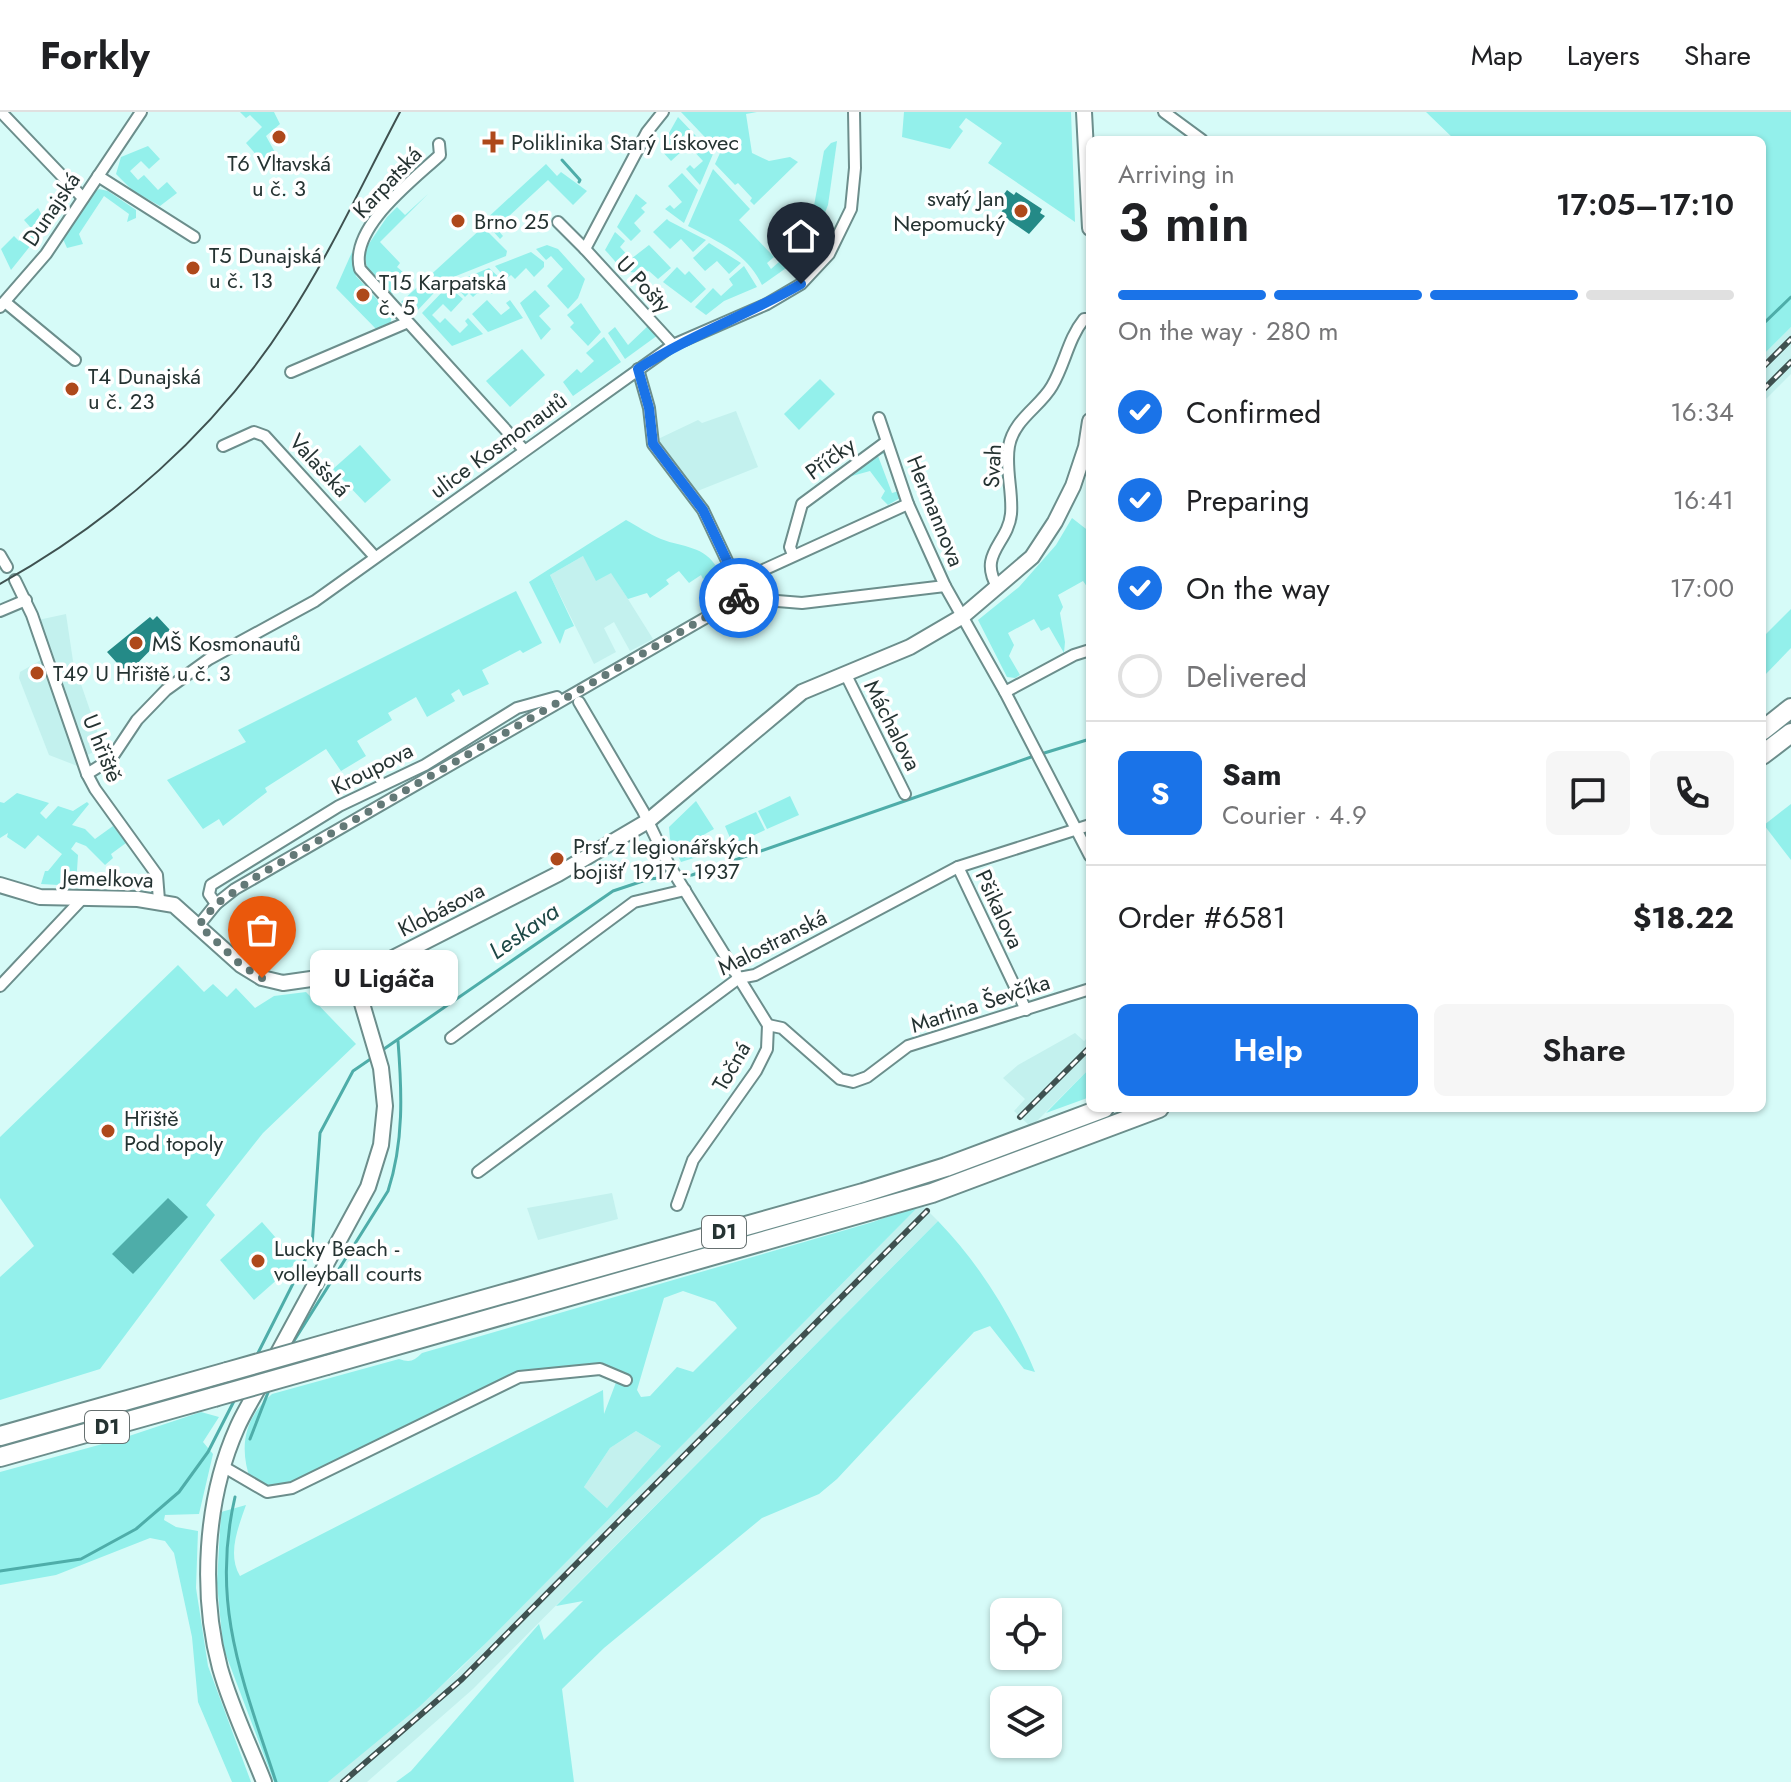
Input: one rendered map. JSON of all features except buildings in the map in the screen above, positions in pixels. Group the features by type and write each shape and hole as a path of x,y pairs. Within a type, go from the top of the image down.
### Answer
{"highway":[{"path":"1766,728 1791,708"},
{"path":"1766,752 1791,733"},
{"name":"D1","path":"0,1436 863,1193 1014,1143 1094,1112"},
{"name":"D1","path":"0,1457 932,1193 1148,1112"}],"street":[{"path":"1,112 83,198"},
{"name":"Dunajská","path":"75,360 3,304 46,254 141,112"},
{"name":"U Pošty","path":"585,249 647,132 663,112"},
{"name":"ulice Kosmonautů","path":"87,774 111,759 137,720 166,690 209,659 315,601 673,345 801,284 829,254 851,209 855,168 854,112"},
{"path":"1084,112 1086,151"},
{"path":"1164,112 1197,136"},
{"name":"Karpatská","path":"439,144 440,155 373,220 357,252 363,276 524,450"},
{"name":"Dunajská","path":"98,176 194,237"},
{"name":"U Pošty","path":"558,222 673,345"},
{"name":"Svah","path":"998,588 991,577 992,552 1009,525 1009,446 1019,423 1052,387 1074,331 1086,319"},
{"path":"291,372 406,323"},
{"path":"638,369 649,408 653,444 703,510 737,582 740,598 802,603 945,586"},
{"name":"Hermannova","path":"879,418 908,504 945,586 1005,692 1086,849"},
{"name":"Valašská","path":"223,446 254,432 265,436 375,557"},
{"name":"Klobásova","path":"203,928 241,965 262,978 283,983 353,973 389,960 525,892 672,805 802,692 910,647 963,616 998,588 1032,557 1055,522 1073,486 1086,436"},
{"name":"Příčky","path":"793,555 790,547 802,504 886,442"},
{"path":"737,582 908,504"},
{"path":"0,555 7,567"},
{"name":"U hřiště","path":"15,580 26,600 87,774 157,875 159,900"},
{"name":"Kroupova","path":"203,928 216,904 259,875 577,696 740,598"},
{"path":"0,611 26,600"},
{"path":"1005,692 1086,651"},
{"name":"Máchalova","path":"845,673 905,794"},
{"path":"577,696 648,821"},
{"name":"Kroupova","path":"216,904 209,894 211,885 339,806 425,765 517,708 577,696"},
{"name":"Točná","path":"648,821 683,888 768,1025 767,1049 756,1071 693,1160 677,1205"},
{"name":"Malostranská","path":"478,1172 739,978 755,975 958,867 1086,826"},
{"name":"Pšikalova","path":"958,867 1026,1010"},
{"name":"Jemelkova","path":"0,885 40,897 159,900 174,905 203,928"},
{"path":"451,1038 634,902 683,888"},
{"path":"0,986 82,899"},
{"path":"264,1782 220,1668 211,1614 209,1564 212,1520 237,1428 368,1187 381,1145 385,1106 381,1068 353,973"},
{"name":"Martina Ševčíka","path":"768,1025 782,1028 840,1079 853,1082 867,1077 908,1046 1086,990"},
{"path":"224,1467 267,1492 292,1488 519,1377 600,1369 626,1380"}],"shaded area":[{"path":"240,112 274,112 280,124 266,136 277,156 266,166 246,143 262,127 250,115 246,118"},
{"path":"681,112 757,112 746,114 752,153 769,161 790,157 798,162 754,205 750,201 752,198 738,183 735,185 715,164 720,153"},
{"path":"904,112 1071,112 1075,222 988,163 1002,143 966,118 959,127 963,131 950,149 902,137"},
{"path":"1426,112 1791,112 1791,327 1766,352 1766,136 1451,136"},
{"path":"678,117 713,154 700,185 686,169 690,165 694,169 703,161 689,146 694,141 687,133 675,143 682,151 671,161 660,149"},
{"path":"837,141 828,205 815,238 809,233 824,151"},
{"path":"148,146 160,159 149,169 141,161 130,171 138,180 144,175 158,190 167,182 177,193 160,206 133,191 116,174 121,157"},
{"path":"546,164 557,176 561,172 587,191 573,205 548,180 496,228 503,236 500,239 484,221"},
{"path":"713,169 750,209 739,220 774,257 767,263 771,269 806,238 812,242 789,266 762,285 740,256 688,226"},
{"path":"682,173 698,190 684,223 665,209 670,205 674,209 682,202 668,186"},
{"path":"99,189 108,191 136,210 136,218 127,222 129,214 104,196 79,234 83,244 67,248 63,239 92,194"},
{"path":"428,194 380,242 400,263 397,267 404,273 400,278 401,287 392,294 367,268 364,251 397,207 405,215"},
{"path":"636,194 647,203 641,208 645,212 634,223 641,231 631,241 617,227"},
{"path":"38,208 47,225 11,270 1,249 14,236 19,241 32,229 24,220"},
{"path":"667,219 706,240 693,252 681,239 670,249 653,232"},
{"path":"483,227 507,251 506,256 446,280 417,311 401,302"},
{"path":"615,232 625,241 620,247 631,259 649,245 671,268 658,279 649,271 624,269 605,250"},
{"path":"709,243 741,263 729,274 717,261 705,271 693,258"},
{"path":"547,245 558,249 585,279 578,298 568,309 547,286 563,269 551,256 546,260 536,249"},
{"path":"352,252 356,276 366,287 358,295 363,301 371,293 392,314 390,326 378,331 336,288"},
{"path":"531,252 544,262 544,267 534,277 526,268 515,279 511,275 506,279 495,266"},
{"path":"744,266 757,287 724,301 706,315 695,307 713,288 721,296 733,285 729,279"},
{"path":"677,267 685,275 689,271 706,289 691,303 663,282"},
{"path":"489,268 503,281 492,294 485,286 473,297 469,293 465,297 453,283"},
{"path":"448,286 463,299 451,312 443,304 432,315 440,323 445,318 460,333 468,325 465,321 468,318 483,334 452,346 422,313"},
{"path":"535,290 550,306 539,316 551,329 541,340 520,303"},
{"path":"487,300 501,315 510,308 506,303 510,300 523,318 488,332 472,314"},
{"path":"581,303 601,332 588,346 570,327 574,323 567,315"},
{"path":"649,325 658,335 625,359 608,333 615,327 628,345"},
{"path":"1791,327 1791,374 1766,399 1766,352"},
{"path":"604,337 621,362 573,396 563,382 577,369 581,373 594,361 586,353"},
{"path":"522,349 545,375 510,407 486,381"},
{"path":"820,379 835,394 799,430 784,414"},
{"path":"736,411 758,467 695,492 659,446 658,439 698,420 702,423"},
{"path":"360,445 391,480 365,503 333,469"},
{"path":"880,451 885,453 878,456 892,493 899,491 900,498 888,505 881,498 885,491 870,471 841,479"},
{"path":"1072,518 1086,529 1086,585 1083,581 1058,595 1063,607 1060,613 1064,653 1049,627 1041,631 1034,619 1008,633 1014,645 1009,656 1020,675 1007,677 978,620 1019,587 1056,545"},
{"path":"626,520 661,539 700,551 718,569 703,579 701,575 689,583 679,571 666,580 669,584 650,598 647,593 628,599 611,573 596,581 583,556 550,575 574,626 565,630 560,644 529,582"},
{"path":"583,556 611,572 653,639 630,651 614,622 604,628 616,652 594,664 550,575"},
{"path":"516,591 542,643 523,653 520,650 482,670 489,684 463,696 459,689 451,694 455,701 427,717 416,697 388,713 392,720 357,741 366,756 341,771 326,749 265,788 267,792 223,826 219,819 203,829 167,780 246,742 238,730"},
{"path":"1791,609 1791,648 1766,674 1766,634"},
{"path":"66,614 73,661 103,748 87,755 38,620"},
{"path":"41,660 80,767 49,755 19,678 20,672"},
{"path":"17,793 49,803 40,813 46,819 58,806 73,811 87,802 89,804 72,825 85,829 95,839 113,826 126,843 111,854 113,858 105,865 86,846 76,842 71,849 78,855 76,886 41,884 45,871 62,854 38,835 25,849 7,837 8,833 0,838 0,802 4,803"},
{"path":"790,796 799,815 767,829 758,811"},
{"path":"696,801 714,829 698,838 707,854 681,862 670,839 669,827"},
{"path":"1791,804 1791,860 1766,828 1766,823"},
{"path":"756,812 765,830 733,845 725,826"},
{"path":"178,965 204,992 213,984 227,997 236,988 255,1008 274,996 306,992 356,1044 263,1133 206,1205 215,1215 100,1369 0,1400 0,1277 34,1246 0,1198 0,1137"},
{"path":"1075,1033 1084,1041 1086,1039 1086,1072 1031,1127 1014,1111 1025,1099 1003,1078 1018,1065"},
{"path":"1086,1072 1086,1098 1046,1113"},
{"path":"612,1193 618,1219 538,1240 527,1208"},
{"path":"168,1198 188,1217 133,1274 112,1254"},
{"path":"921,1204 938,1221 473,1689 367,1782 328,1782 457,1672"},
{"path":"921,1204 419,1707 328,1782 274,1782 223,1647 217,1583 221,1512 246,1505 234,1550 240,1576 603,1390 604,1414 618,1377 599,1369 519,1377 292,1488 267,1492 251,1482 245,1446 249,1424 272,1394 399,1359 412,1360 422,1353 873,1222","holes":["683,1291 715,1302 737,1328 693,1372 677,1367 650,1396 641,1397 637,1390 664,1298","636,1431 661,1446 607,1508 584,1487 610,1448"]},
{"path":"938,1221 994,1292 1035,1372 1024,1369 990,1326 974,1332 837,1479 819,1494 762,1518 604,1648 562,1689 574,1782 396,1782 411,1771 539,1624 544,1640 583,1601 556,1606"},
{"name":"Lucky Beach - volleyball courts","path":"262,1222 297,1262 254,1300 220,1260"},
{"path":"201,1412 219,1417 203,1442 213,1454 199,1514 165,1515 164,1520 176,1527 198,1531 196,1588 208,1666 251,1782 232,1782 198,1702 192,1637 174,1553 165,1541 150,1538 56,1575 0,1585 0,1472 117,1440"},
{"path":"636,1431 661,1446 607,1508 584,1487 610,1448"}],"waterway":[{"path":"562,160 579,182"},
{"name":"Leskava","path":"1766,321 1791,297"},
{"name":"Leskava","path":"1041,754 1086,740"},
{"name":"Leskava","path":"381,1051 613,891 649,879 692,875 1034,756"},
{"path":"292,1344 388,1191 397,1154 400,1117 398,1041"},
{"name":"Leskava","path":"257,1355 312,1246 320,1133 353,1071 372,1058"},
{"path":"250,1439 269,1390"},
{"name":"Leskava","path":"0,1571 81,1559 136,1529 179,1492 208,1452 234,1401"},
{"path":"235,1497 228,1536 228,1608 242,1676 276,1782"}],"tram line":[{"path":"0,584 42,559 122,502 160,470 228,399 259,361 303,295 400,112"}],"railway":[{"path":"1766,364 1791,339"},
{"path":"1766,387 1791,362"},
{"path":"1020,1117 1086,1051"},
{"path":"343,1782 462,1679 927,1211"}],"way so far":[{"path":"262,978 241,965 199,925 216,904 235,889 739,598"}],"place":[{"name":"T6 Vltavská u č. 3","path":"279,137"},
{"name":"Poliklinika Starý Lískovec","path":"493,142"},
{"name":"svatý Jan Nepomucký","path":"1021,211"},
{"name":"Brno 25","path":"458,221"},
{"name":"T5 Dunajská u č. 13","path":"193,268"},
{"name":"T15 Karpatská č. 5","path":"363,295"},
{"name":"T4 Dunajská u č. 23","path":"72,389"},
{"name":"MŠ Kosmonautů","path":"136,643"},
{"name":"T49 U Hřiště u č. 3","path":"37,673"},
{"name":"Prsť z legionářských bojišť 1917 - 1937","path":"557,859"},
{"name":"U Ligáča","path":"262,978"},
{"name":"Hřiště Pod topoly","path":"108,1131"},
{"name":"Lucky Beach - volleyball courts","path":"258,1261"}],"route":[{"path":"739,598 737,582 703,510 653,444 649,434 649,408 638,369 673,345 767,304 801,284"}]}
